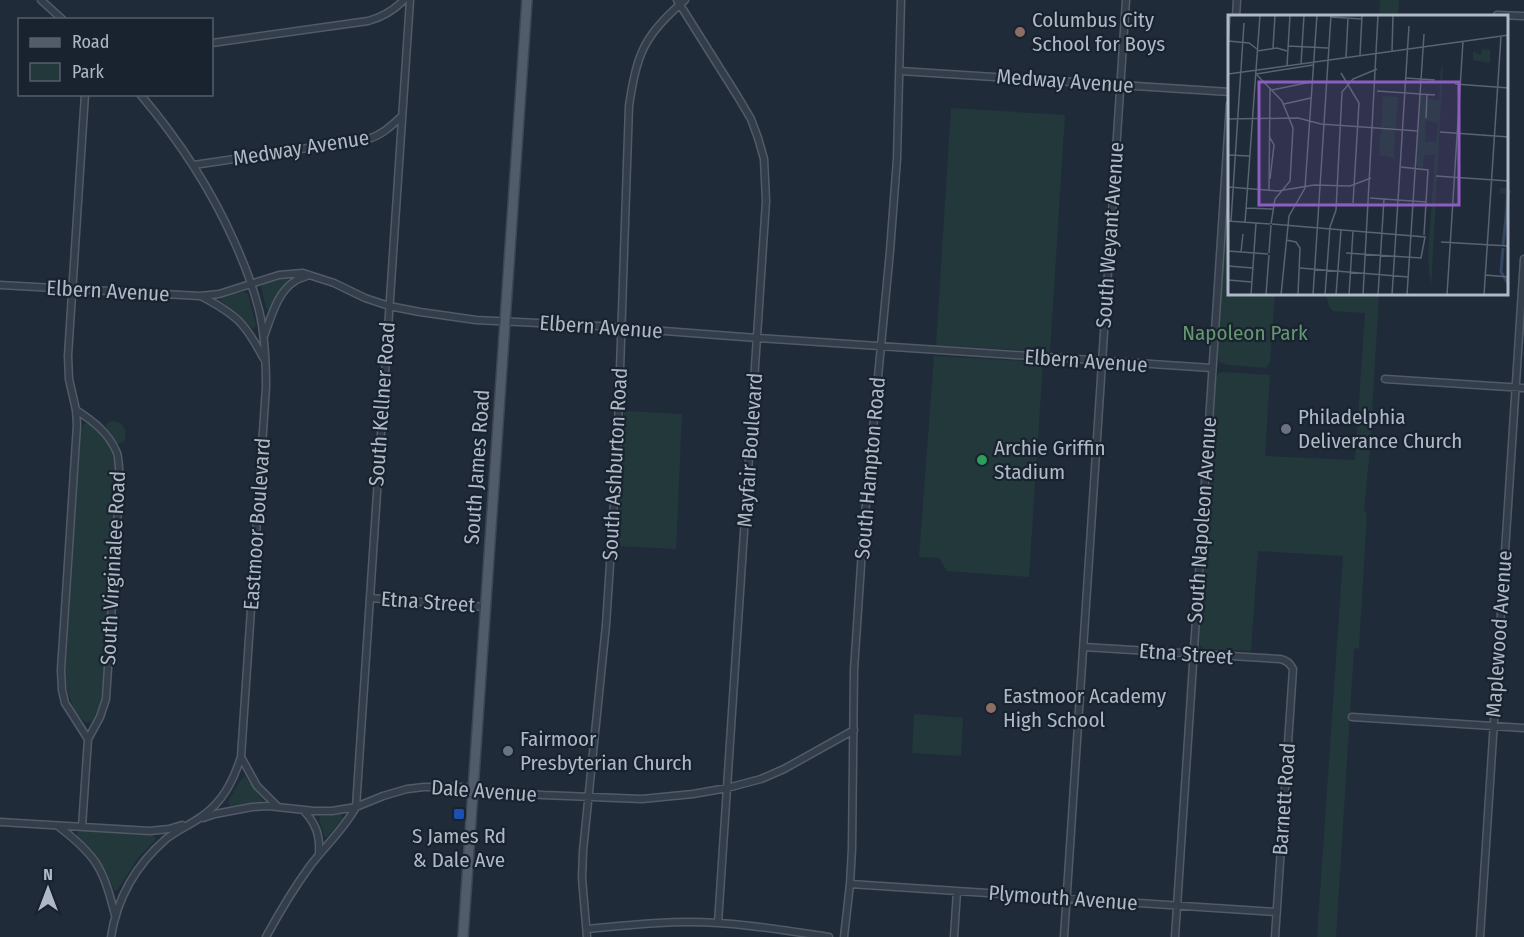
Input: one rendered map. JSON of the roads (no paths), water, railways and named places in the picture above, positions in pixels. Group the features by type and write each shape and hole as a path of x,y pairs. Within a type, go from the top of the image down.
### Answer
{"main road":[{"name":"South James Road","path":"463,937 527,0"}],"street":[{"path":"42,0 61,18"},
{"path":"213,43 368,21 385,16 404,0"},
{"name":"South Kellner Road","path":"356,807 410,0"},
{"name":"South Hampton Road","path":"844,937 852,849 854,670 863,535 897,159 901,0"},
{"name":"South Weyant Avenue","path":"1064,937 1125,0"},
{"path":"1236,15 1237,0"},
{"name":"South Ashburton Road","path":"587,937 582,878 583,851 606,625 617,456 627,124 634,74 648,39 680,2"},
{"name":"Mayfair Boulevard","path":"680,2 742,104 758,138 764,159 766,201 718,923"},
{"path":"1509,15 1524,16"},
{"name":"Medway Avenue","path":"900,71 1228,92"},
{"name":"South Virginialee Road","path":"85,96 68,356 68,371 76,410 76,444 61,683 65,703 88,740"},
{"name":"Eastmoor Boulevard","path":"111,937 115,916 124,892 137,870 167,838 213,808 232,782 241,757 265,398 264,336 252,284 218,207 194,165 180,143 142,96"},
{"name":"Medway Avenue","path":"194,165 368,139 384,132 402,116"},
{"name":"South Napoleon Avenue","path":"1175,937 1228,133"},
{"name":"Maplewood Avenue","path":"1480,937 1524,259"},
{"name":"Elbern Avenue","path":"0,285 200,296 219,294 287,273 303,273 389,306 446,316 1212,368"},
{"path":"264,336 284,292 294,281 309,275"},
{"path":"200,296 234,315 252,336 266,364"},
{"path":"1386,379 1524,388"},
{"name":"South Virginialee Road","path":"76,410 96,423 108,437 117,454 120,478 106,699 88,740 82,827"},
{"name":"Etna Street","path":"369,598 486,607"},
{"name":"Etna Street","path":"1084,647 1280,659 1289,662"},
{"name":"Barnett Road","path":"1275,937 1293,669 1289,662"},
{"path":"1352,717 1524,728"},
{"name":"Dale Avenue","path":"0,822 150,831 169,829 215,814 252,807 332,811 356,807 407,789 442,786 531,794 660,798 727,788 760,779 784,769 854,730"},
{"path":"241,757 257,786 279,807"},
{"path":"266,937 290,896 319,854 346,823 356,807"},
{"path":"304,811 313,820 317,829 320,840 319,854"},
{"path":"57,825 87,850 99,867 108,888 115,916"},
{"name":"Plymouth Avenue","path":"850,884 1277,912"},
{"path":"954,937 957,891"},
{"path":"587,929 689,921 761,927 829,937"}],"place":[{"name":"Columbus City School for Boys","path":"1020,32"},
{"name":"Philadelphia Deliverance Church","path":"1286,429"},
{"name":"Archie Griffin Stadium","path":"982,460"},
{"name":"Eastmoor Academy High School","path":"991,708"},
{"name":"Fairmoor Presbyterian Church","path":"508,751"},
{"name":"S James Rd & Dale Ave","path":"459,814"}],"park label":[{"name":"Napoleon Park","path":"1245,333"}]}
